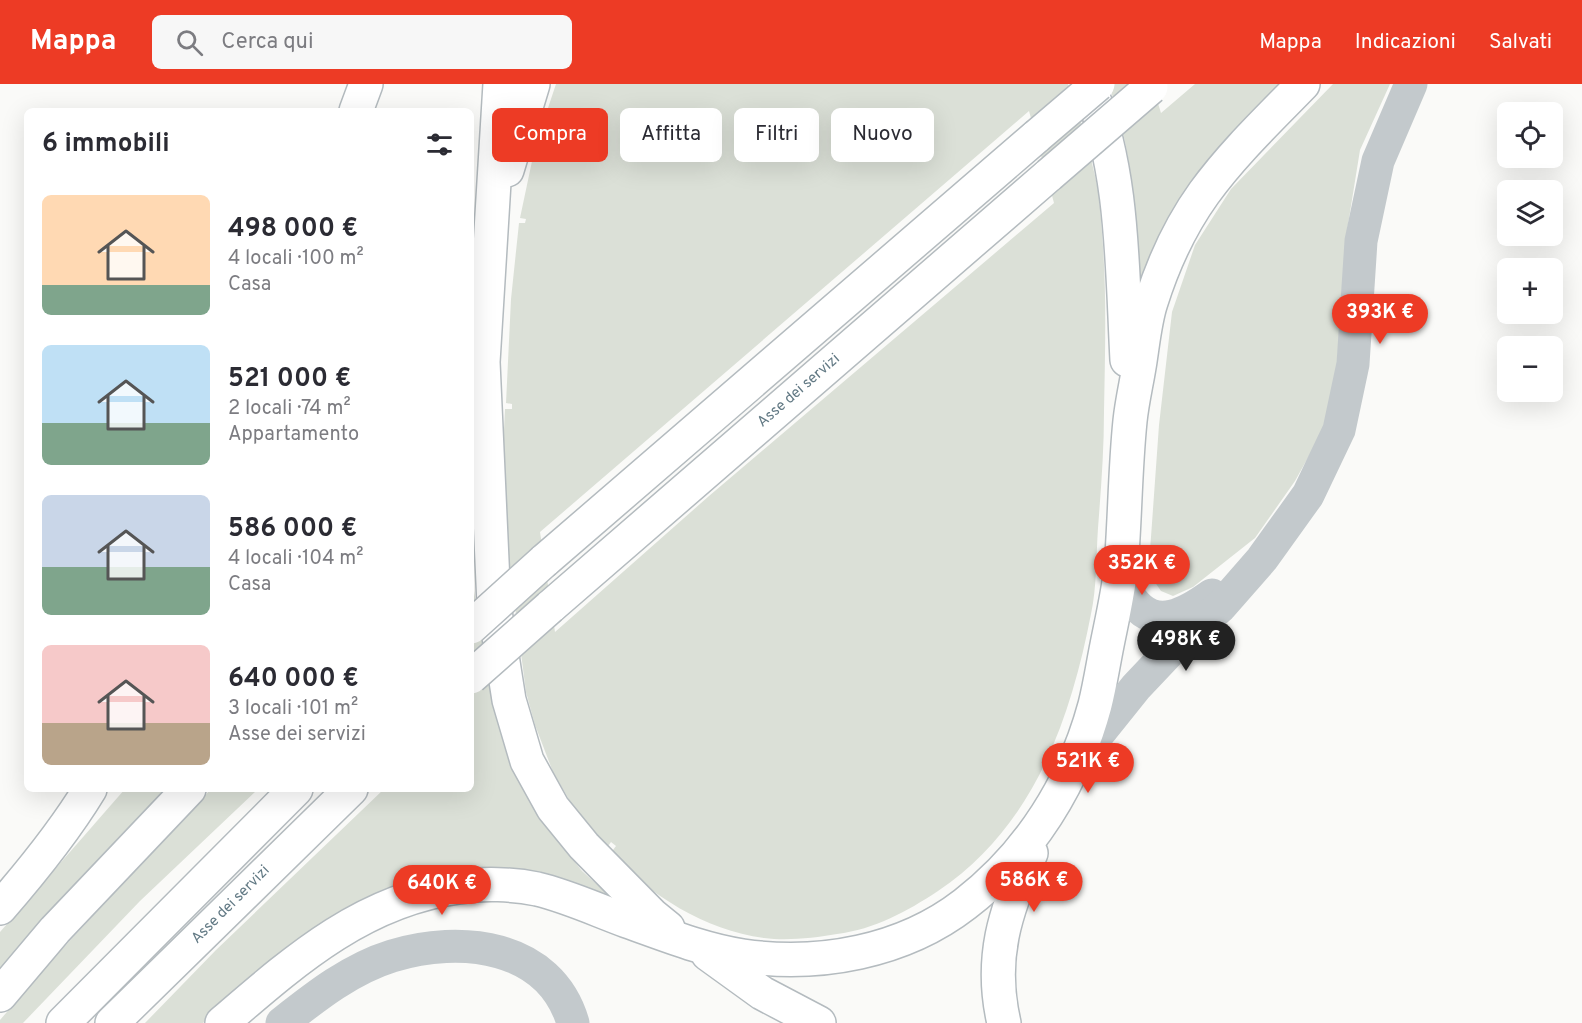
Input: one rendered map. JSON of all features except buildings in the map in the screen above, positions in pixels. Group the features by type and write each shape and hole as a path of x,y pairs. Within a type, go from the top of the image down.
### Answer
{"main road":[{"path":"357,108 366,84"},
{"path":"500,84 483,362 494,605 509,700 527,760 554,808 584,846 652,915 762,993 819,1023"},
{"path":"491,227 533,84"},
{"path":"1088,84 1098,106 1109,151 1119,224 1130,419"},
{"path":"474,624 544,561 1098,84"},
{"path":"1004,1023 997,968 1006,917 1016,887 1053,805 1077,759 1095,704 1120,573 1130,419 1150,305 1179,233 1203,194 1239,148 1303,84"},
{"name":"Asse dei servizi","path":"474,674 1153,86"},
{"path":"474,260 486,301"},
{"path":"474,405 483,362"},
{"path":"0,908 40,863 71,821 88,792"},
{"path":"0,994 55,930 186,792"},
{"path":"63,1023 293,792"},
{"name":"Asse dei servizi","path":"112,1023 348,792"},
{"path":"222,1023 280,973 359,919 424,894 462,886 497,885 537,889 689,942 739,956 785,960 831,957 866,950 920,931 960,908 997,878 1028,844 1053,805"}],"street":[{"path":"1077,759 1136,687 1171,650 1221,606 1262,559 1308,495 1339,430 1353,364 1361,241 1378,161 1411,84"},
{"path":"1120,573 1131,599 1143,610 1158,618 1173,617 1190,610 1262,559"},
{"path":"282,1023 314,998 364,968 392,956 452,947 492,949 514,956 537,968 556,987 569,1008 573,1023"}],"shaded area":[{"path":"556,84 1068,84 1085,137 1098,190 1105,278 1102,470 1093,604 1072,694 1042,769 1023,804 999,836 971,865 938,891 914,906 877,924 851,932 810,938 764,938 720,927 680,908 626,869 610,854 616,846 611,842 606,849 574,808 553,772 535,725 526,692 509,560 502,471 505,409 512,409 512,404 506,403 511,299 519,223 525,223 526,219 520,218 532,162 608,162 608,108 548,108","holes":["1029,111 1054,203 709,496 555,632 540,532"]},
{"path":"1108,84 1152,84 1161,113 1195,84 1285,84 1188,191 1160,233 1140,285 1132,183 1123,133"},
{"path":"1333,84 1390,84 1360,150 1346,237 1337,364 1326,425 1295,481 1255,538 1193,587 1173,596 1161,591 1152,578 1150,551 1159,425 1172,312 1195,245 1231,189"},
{"path":"474,591 491,691 534,807 582,871 613,899 534,874 277,956 203,1023 145,1023 216,950 381,792 474,792"},
{"path":"122,792 169,792 0,974 0,932"},
{"path":"208,792 255,792 140,901 23,1023 0,1023 0,1020 50,962"}]}
